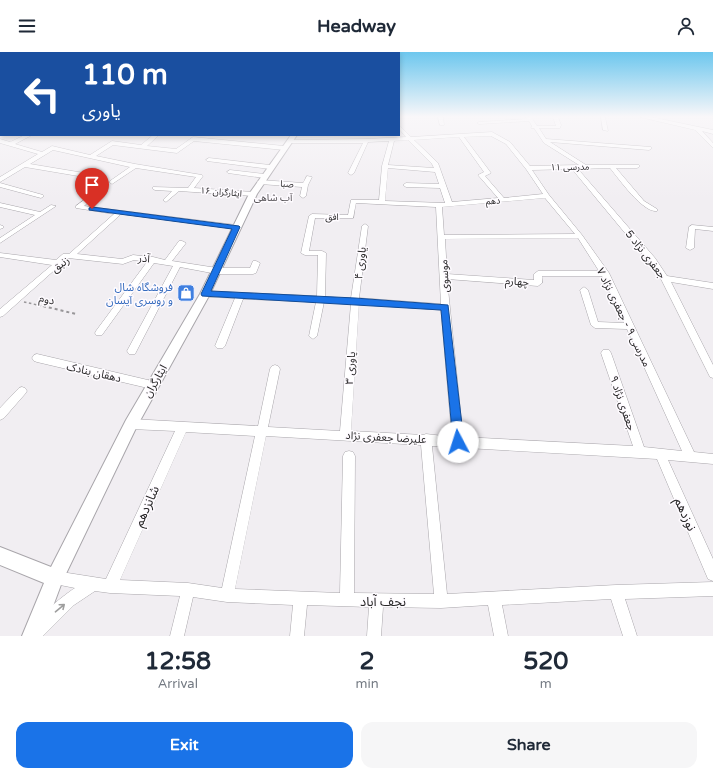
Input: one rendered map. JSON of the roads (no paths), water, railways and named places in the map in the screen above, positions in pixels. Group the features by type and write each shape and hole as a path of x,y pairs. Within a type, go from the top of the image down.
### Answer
{"main road":[{"name":"ایثارگران","path":"33,636 54,578 131,424 205,294 252,194 287,144"},
{"path":"0,556 54,578"}],"street":[{"path":"11,144 43,154"},
{"path":"90,157 110,144"},
{"path":"121,144 177,151 186,144"},
{"path":"142,147 145,144"},
{"path":"351,174 365,144"},
{"path":"382,202 385,166 391,144"},
{"path":"416,144 435,163 449,204"},
{"path":"466,144 488,173 481,175 502,200"},
{"name":"مدرسی ۹ - جعفری نژاد ۷","path":"509,144 528,168 547,196 580,236 605,273 690,456"},
{"path":"551,144 584,166"},
{"path":"600,144 649,148"},
{"path":"0,180 52,148 135,166 200,176 190,189"},
{"path":"209,160 265,175"},
{"path":"24,166 90,176"},
{"path":"112,182 135,166"},
{"path":"385,166 438,170"},
{"path":"612,166 642,202 655,210"},
{"name":"مدرسی ۱۱","path":"528,168 637,166"},
{"name":"جعفری نژاد 5","path":"573,167 652,260 665,278 713,374"},
{"path":"230,172 265,175"},
{"name":"صبا","path":"265,175 305,185 309,177"},
{"path":"303,196 305,185"},
{"path":"406,185 444,186"},
{"path":"0,186 41,196"},
{"name":"ایثارگران ۱۶","path":"155,188 252,194"},
{"path":"166,200 177,189"},
{"path":"95,194 78,207 119,214 150,216 236,227"},
{"name":"دهم","path":"439,205 547,196"},
{"name":"افق","path":"321,299 322,253 306,253 312,216 351,217 353,201 439,205"},
{"path":"0,205 41,214"},
{"name":"موسوی","path":"439,205 445,307 458,442"},
{"path":"0,241 52,206"},
{"name":"زنبق","path":"0,314 14,300 66,256 71,256 119,214"},
{"name":"یاوری ۴","path":"355,301 365,226"},
{"path":"690,248 692,227 713,229"},
{"path":"441,237 580,236"},
{"path":"166,262 182,242"},
{"path":"0,255 58,263"},
{"name":"آذر","path":"71,256 123,262 133,257 153,259 217,271 253,271 256,263"},
{"path":"99,333 153,259"},
{"path":"132,351 178,264"},
{"name":"چهارم","path":"444,276 538,283 538,274 605,273"},
{"path":"665,278 713,286"},
{"path":"584,290 595,324 629,326"},
{"path":"205,294 321,299 445,307"},
{"path":"220,346 240,296"},
{"path":"314,336 321,299"},
{"name":"یاوری ۳","path":"345,435 355,301"},
{"name":"جعفری نژاد ۹","path":"606,353 640,452"},
{"name":"دهقان بنادک","path":"37,358 152,385"},
{"path":"227,595 275,369"},
{"path":"0,415 22,391"},
{"name":"علیرضا جعفری نژاد","path":"131,424 263,430 640,452 713,459"},
{"name":"شانزدهم","path":"110,586 183,426"},
{"path":"426,440 440,601"},
{"name":"نوزدهم","path":"660,454 713,574"},
{"path":"346,600 349,456"},
{"name":"نجف آباد","path":"54,578 110,586 188,590 227,595 376,601 440,601 616,592 713,589"},
{"path":"33,636 52,616 81,590 94,584"},
{"path":"177,636 188,590"},
{"path":"616,592 630,636"},
{"path":"297,636 301,598"},
{"path":"494,598 501,636"},
{"path":"374,636 376,601"}],"place":[{"name":"فروشگاه شال و روسری آیسان","path":"186,293"}],"district":[{"name":"آب شاهی","path":"273,197"}]}
